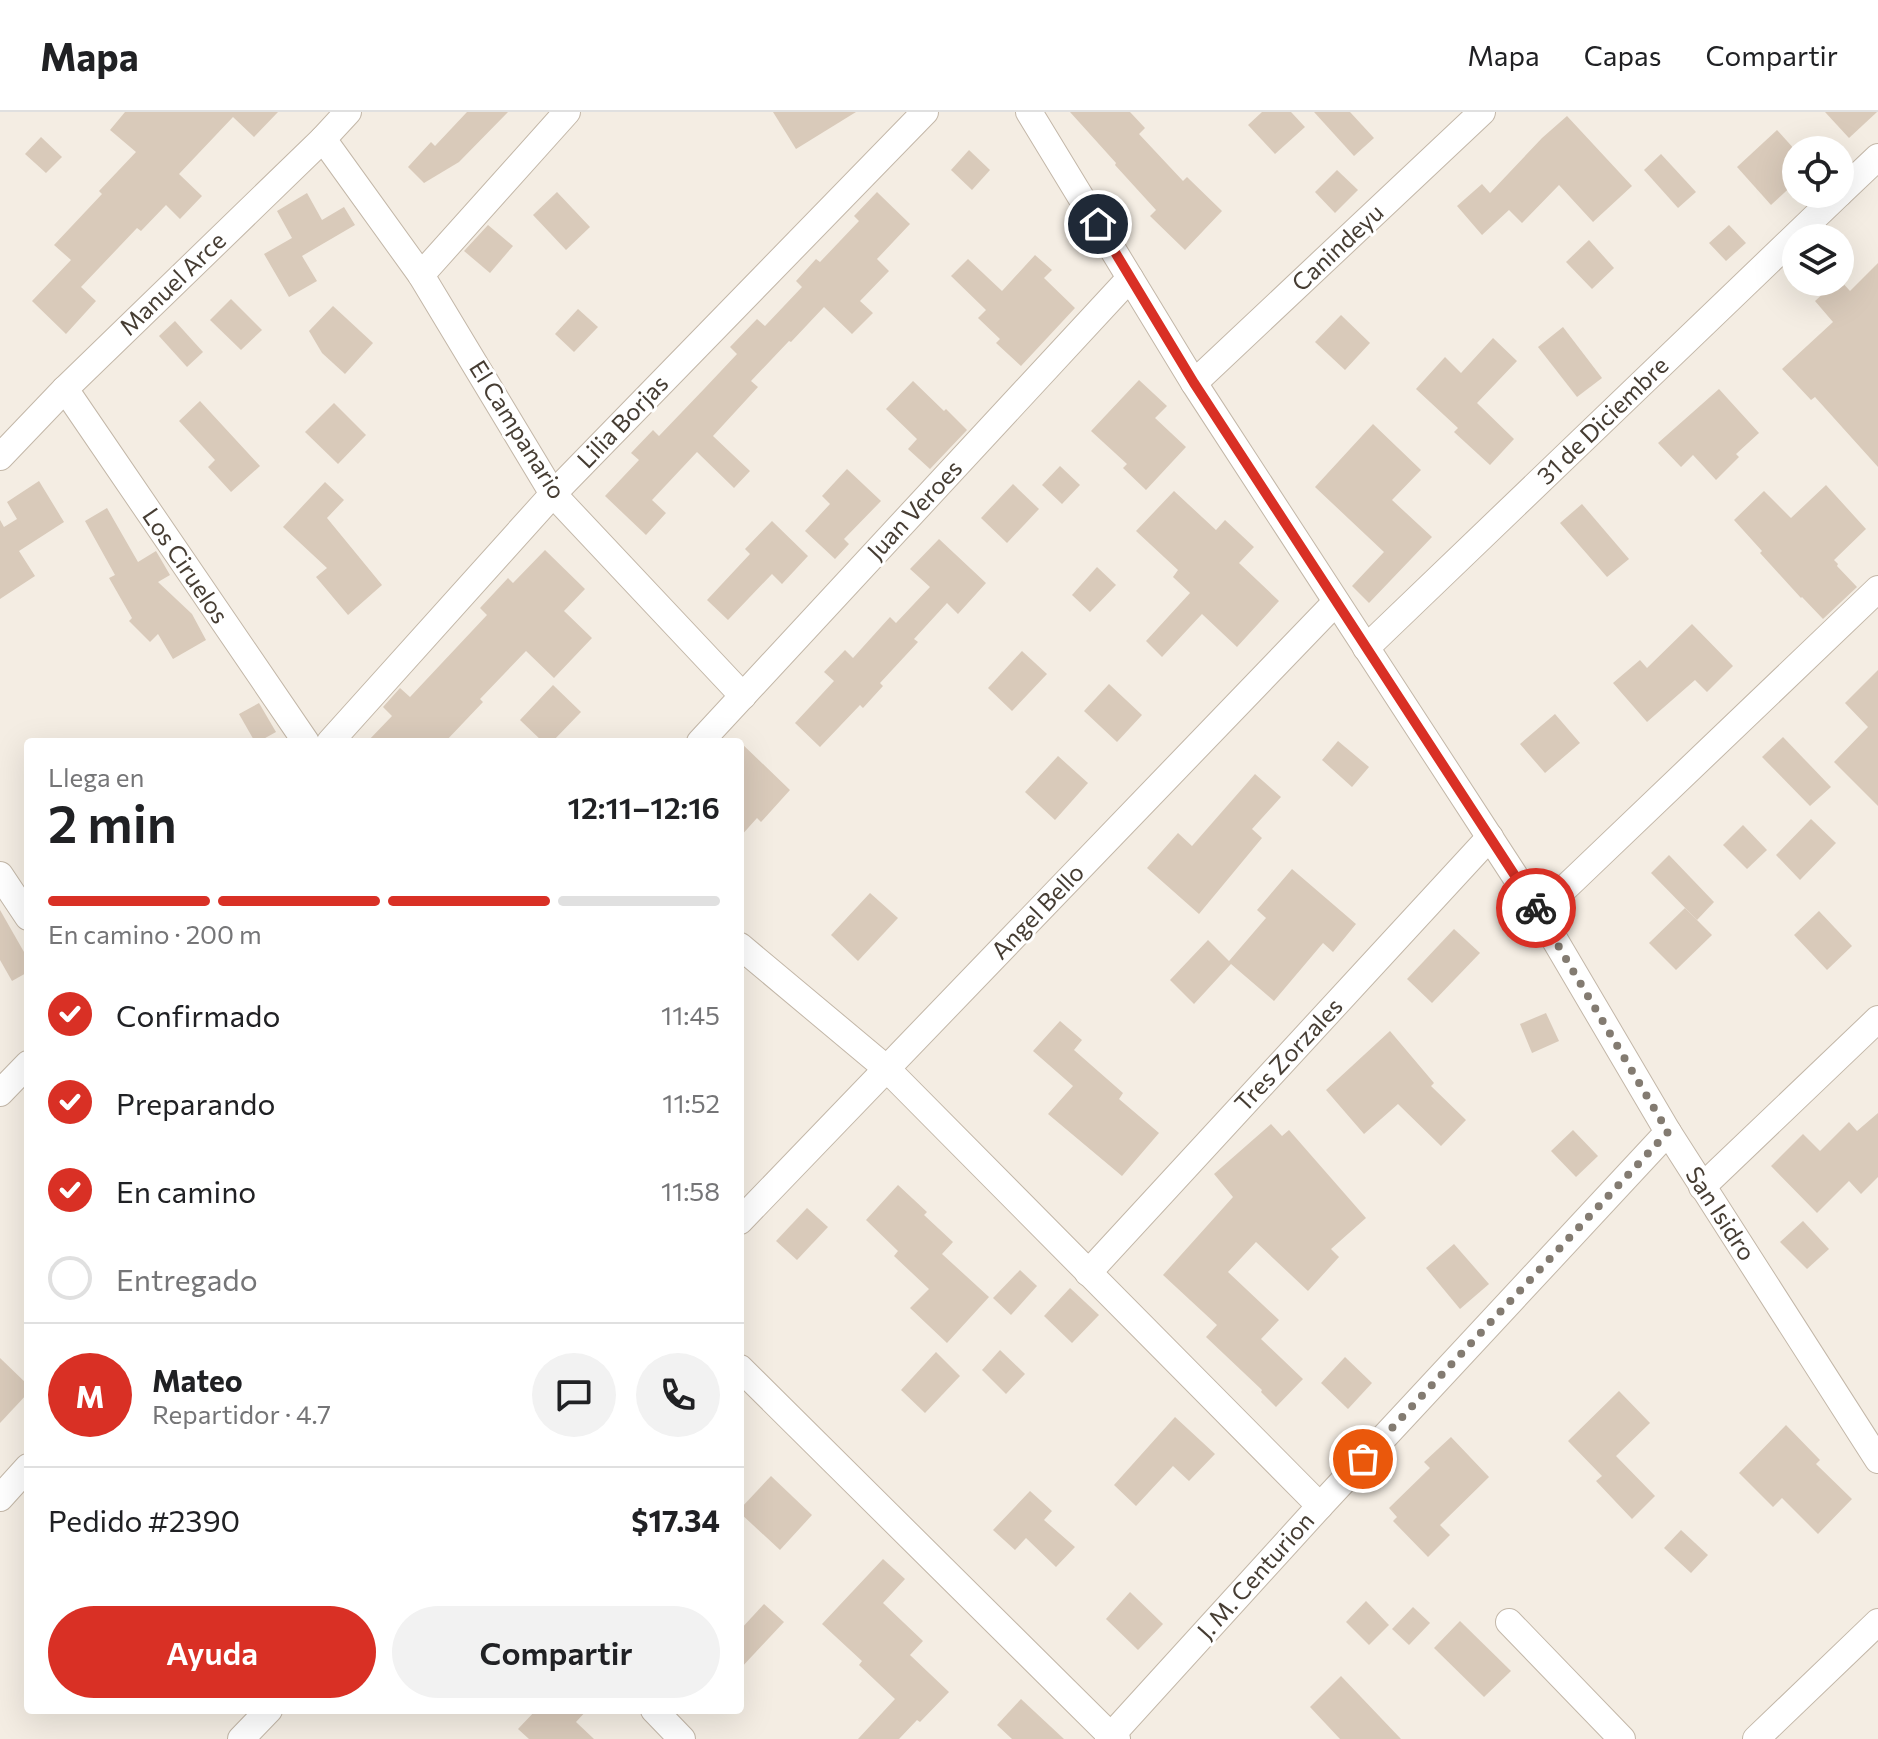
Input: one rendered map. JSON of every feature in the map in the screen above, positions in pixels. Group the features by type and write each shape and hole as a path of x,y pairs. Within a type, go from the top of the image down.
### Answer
{"street":[{"name":"Manuel Arce","path":"0,457 65,389 348,112"},
{"path":"421,275 567,112"},
{"name":"Lilia Borjas","path":"334,738 553,494 925,112"},
{"name":"Canindeyu","path":"1194,383 1482,112"},
{"name":"San Isidro","path":"1033,114 1194,383 1539,913 1702,1187 1875,1447"},
{"name":"El Campanario","path":"323,139 421,275 553,494 743,696"},
{"name":"31 de Diciembre","path":"1854,180 1878,157"},
{"name":"31 de Diciembre","path":"1366,648 1825,208"},
{"name":"Juan Veroes","path":"704,738 1130,278"},
{"name":"Los Ciruelos","path":"65,389 303,738"},
{"path":"1539,913 1878,589"},
{"name":"Angel Bello","path":"744,1217 1336,602"},
{"name":"Tres Zorzales","path":"1088,1273 1490,837"},
{"path":"0,875 24,911"},
{"path":"744,949 887,1069 1320,1506"},
{"path":"1702,1187 1878,1019"},
{"path":"0,1093 24,1068"},
{"name":"J. M. Centurion","path":"1112,1738 1320,1506 1668,1132"},
{"path":"744,1372 1112,1738"},
{"path":"0,1498 24,1471"},
{"path":"1509,1622 1622,1739"},
{"path":"1756,1739 1878,1622"},
{"path":"246,1737 266,1714"},
{"path":"658,1714 682,1739"}],"building":[{"path":"125,112 278,112 254,137 233,117 179,174 202,196 180,219 166,205 141,231 137,228 81,287 96,301 66,334 32,301 71,260 54,245 136,152 110,130"},
{"path":"467,112 508,112 459,162 424,183 408,167 431,142 435,146"},
{"path":"773,112 856,112 796,149"},
{"path":"1070,112 1130,112 1145,128 1139,134 1183,181 1187,177 1222,211 1185,250 1150,216 1156,210"},
{"path":"1262,112 1291,112 1305,127 1275,154 1248,125"},
{"path":"1314,112 1350,112 1374,138 1354,156"},
{"path":"1825,112 1877,112 1851,136 1847,136"},
{"path":"1567,116 1632,186 1593,222 1559,185 1522,223 1509,210 1482,235 1457,206 1482,184 1490,193"},
{"path":"1777,130 1782,136 1782,195 1771,205 1737,167"},
{"path":"41,137 62,157 46,173 25,154"},
{"path":"969,150 990,170 972,190 951,170"},
{"path":"1661,154 1696,192 1678,208 1644,170"},
{"path":"1337,170 1358,190 1335,213 1315,192"},
{"path":"557,192 590,227 566,250 533,215"},
{"path":"877,192 910,224 877,259 889,271 860,301 873,313 852,334 824,307 789,341 751,381 758,387 713,436 750,471 734,488 697,452 652,500 666,513 646,535 605,496 639,460 631,453 653,430 659,436 737,354 730,347 757,319 765,326 802,287 796,281 816,259 820,262 859,221 854,216"},
{"path":"307,193 322,220 344,207 355,225 302,256 317,281 289,297 264,254 292,238 277,211"},
{"path":"488,225 513,246 490,273 464,251"},
{"path":"1729,225 1746,243 1726,261 1709,243"},
{"path":"1589,240 1614,268 1592,289 1566,262"},
{"path":"1035,255 1052,270 1044,278 1075,308 1021,366 996,343 1000,339 978,318 986,310 951,276 968,259 1002,291"},
{"path":"1878,263 1878,467 1815,397 1811,400 1782,369 1833,322 1815,301 1821,296 1854,296 1854,287"},
{"path":"231,299 262,330 241,350 210,320"},
{"path":"333,306 373,343 345,374 322,353 309,331"},
{"path":"578,309 598,327 574,352 555,334"},
{"path":"1341,315 1370,343 1345,370 1315,342"},
{"path":"175,321 203,352 187,367 159,336"},
{"path":"1563,327 1602,378 1577,397 1538,347"},
{"path":"1493,338 1517,361 1477,403 1514,439 1490,465 1454,432 1458,428 1416,389 1445,357 1461,373"},
{"path":"1139,380 1167,406 1155,418 1186,447 1146,490 1123,468 1127,464 1091,431"},
{"path":"913,381 967,430 930,469 908,449 917,439 886,409"},
{"path":"1719,389 1759,433 1736,454 1739,457 1716,480 1693,455 1681,467 1658,443"},
{"path":"200,401 260,466 231,492 208,467 215,460 179,421"},
{"path":"334,403 366,435 338,464 305,432"},
{"path":"1373,424 1421,470 1392,500 1432,537 1369,603 1352,586 1384,552 1315,487"},
{"path":"1060,466 1080,485 1062,504 1042,485"},
{"path":"847,469 881,501 844,539 849,544 835,559 805,531 830,504 822,496"},
{"path":"39,481 64,522 19,551 35,576 0,599 0,520 4,527 17,519 7,502"},
{"path":"325,482 344,500 327,518 382,585 348,615 316,577 327,568 283,527"},
{"path":"1013,484 1039,509 1007,543 981,518"},
{"path":"1826,485 1866,529 1834,560 1857,587 1823,619 1760,553 1762,551 1734,520 1764,491 1791,518"},
{"path":"1174,491 1216,530 1225,520 1254,547 1239,563 1279,601 1237,647 1202,614 1162,657 1146,641 1190,593 1173,577 1178,570 1136,531"},
{"path":"1582,504 1629,559 1607,577 1560,523"},
{"path":"107,508 138,562 156,551 170,575 158,582 192,614 206,640 173,659 158,634 150,642 129,621 132,618 109,578 115,575 85,521"},
{"path":"772,521 808,556 782,584 772,574 728,620 707,600 750,554 745,549"},
{"path":"939,539 986,583 958,614 947,603 914,639 918,642 880,683 883,686 820,747 795,723 834,681 824,672 845,650 853,658 890,617 896,623 930,587 910,569"},
{"path":"545,550 585,589 564,611 592,638 554,678 526,651 480,699 483,702 449,738 371,738 392,716 383,707 400,688 410,697 487,615 480,608 508,578 513,583"},
{"path":"1097,567 1116,585 1090,612 1072,595"},
{"path":"1692,624 1733,666 1707,692 1695,680 1647,722 1613,683 1640,660 1647,668"},
{"path":"1022,651 1047,674 1012,711 988,688"},
{"path":"1878,670 1878,806 1834,762 1868,727 1845,703"},
{"path":"1109,684 1142,715 1117,742 1084,711"},
{"path":"553,685 581,712 556,738 539,738 520,720"},
{"path":"259,703 276,732 265,738 253,738 239,714"},
{"path":"1555,714 1580,743 1545,773 1520,744"},
{"path":"1783,737 1831,787 1810,806 1762,757"},
{"path":"1338,741 1369,767 1352,787 1322,760"},
{"path":"744,746 790,790 761,822 757,818 744,833"},
{"path":"1058,756 1088,783 1055,820 1025,792"},
{"path":"1255,774 1281,797 1252,829 1262,838 1199,914 1147,868 1178,833 1192,846"},
{"path":"1811,819 1836,843 1800,880 1776,855"},
{"path":"1743,825 1767,850 1747,869 1723,845"},
{"path":"1669,855 1714,902 1697,920 1651,873"},
{"path":"1292,869 1356,924 1333,952 1323,943 1274,1001 1231,964 1194,1004 1170,980 1208,940 1229,961 1266,918 1257,910"},
{"path":"870,893 898,918 858,961 831,935"},
{"path":"1685,908 1712,935 1676,970 1649,943"},
{"path":"0,910 24,952 24,974 12,981 0,960"},
{"path":"1819,911 1852,946 1827,970 1794,935"},
{"path":"1454,929 1480,953 1432,1003 1407,979"},
{"path":"1546,1013 1559,1041 1532,1053 1520,1024"},
{"path":"1060,1021 1082,1040 1074,1050 1123,1093 1119,1099 1159,1133 1122,1176 1048,1114 1073,1086 1033,1051"},
{"path":"1390,1031 1434,1083 1431,1086 1466,1120 1441,1146 1398,1104 1364,1134 1326,1090"},
{"path":"1878,1113 1878,1177 1861,1194 1849,1181 1817,1213 1771,1166 1803,1134 1820,1151 1849,1122 1857,1131"},
{"path":"1271,1124 1282,1136 1289,1130 1366,1218 1331,1249 1339,1257 1308,1291 1256,1242 1228,1272 1279,1320 1261,1339 1303,1379 1276,1407 1206,1337 1217,1325 1163,1275 1233,1197 1214,1174"},
{"path":"1573,1130 1598,1156 1576,1177 1551,1151"},
{"path":"898,1185 953,1242 942,1254 989,1297 947,1343 910,1308 929,1289 894,1256 898,1251 866,1220"},
{"path":"807,1208 828,1227 797,1260 776,1241"},
{"path":"1803,1221 1829,1249 1807,1269 1780,1242"},
{"path":"1454,1244 1489,1284 1460,1309 1426,1268"},
{"path":"1020,1270 1037,1286 1011,1315 993,1298"},
{"path":"1070,1288 1099,1315 1072,1343 1044,1316"},
{"path":"1000,1350 1025,1374 1006,1394 982,1370"},
{"path":"936,1352 960,1376 925,1413 901,1390"},
{"path":"1345,1357 1372,1383 1348,1409 1321,1383"},
{"path":"0,1358 24,1381 24,1397 0,1423"},
{"path":"1619,1391 1650,1423 1616,1456 1655,1496 1632,1519 1596,1481 1602,1476 1568,1441"},
{"path":"1175,1417 1215,1454 1189,1481 1173,1466 1136,1506 1114,1485"},
{"path":"1786,1425 1820,1460 1816,1464 1852,1499 1818,1534 1782,1498 1773,1507 1739,1473"},
{"path":"1451,1437 1489,1477 1440,1525 1450,1535 1428,1557 1393,1521 1397,1517 1389,1508 1430,1468 1424,1462"},
{"path":"771,1476 812,1515 780,1550 744,1517 744,1505"},
{"path":"1030,1491 1052,1511 1044,1520 1075,1547 1056,1567 1026,1538 1015,1550 993,1530"},
{"path":"1681,1530 1708,1555 1691,1573 1664,1548"},
{"path":"883,1559 905,1579 883,1603 923,1641 910,1655 949,1692 899,1739 858,1739 895,1699 859,1665 862,1661 822,1624"},
{"path":"1130,1592 1163,1624 1138,1650 1106,1619"},
{"path":"1366,1601 1389,1625 1369,1645 1346,1622"},
{"path":"764,1604 784,1622 744,1665 744,1626"},
{"path":"1413,1607 1430,1623 1409,1645 1392,1629"},
{"path":"1460,1621 1511,1671 1484,1697 1434,1648"},
{"path":"1341,1676 1401,1739 1340,1739 1310,1707"},
{"path":"1021,1699 1064,1739 1012,1739 997,1725"},
{"path":"532,1714 583,1714 576,1722 594,1739 529,1739 518,1729"}],"way so far":[{"path":"1363,1459 1668,1132 1536,908"}],"route":[{"path":"1098,224 1194,383 1536,908"}]}
